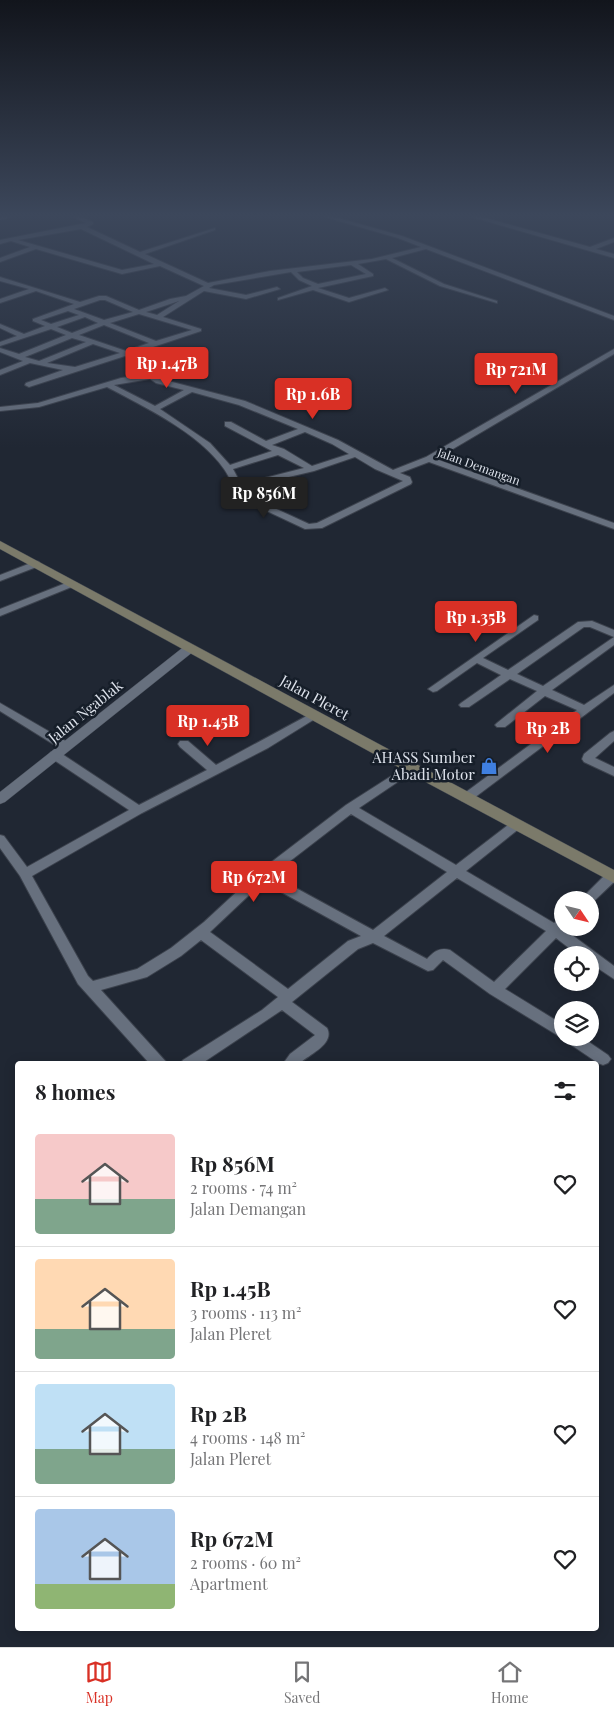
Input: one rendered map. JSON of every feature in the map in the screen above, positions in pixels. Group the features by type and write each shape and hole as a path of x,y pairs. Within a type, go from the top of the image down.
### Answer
{"main road":[{"name":"Jalan Pleret","path":"1,545 190,648 406,772 466,798 512,827 609,880"}],"street":[{"path":"0,301 21,294"},
{"path":"50,294 79,304"},
{"path":"157,318 196,294"},
{"path":"233,294 246,297 259,294"},
{"path":"280,299 295,294"},
{"path":"332,294 349,300 361,294"},
{"path":"470,294 495,302"},
{"path":"550,294 614,318"},
{"path":"40,393 29,386 71,370 128,354 199,330 157,318 102,298 35,320 71,335 94,341 128,354 155,370 154,379 242,403 307,430 407,479 408,482 314,528 308,527 243,497 238,492 238,487 228,468 207,444 155,408 108,385"},
{"path":"18,356 103,323 172,300 190,298"},
{"path":"67,308 157,344"},
{"path":"0,344 85,315"},
{"path":"0,326 24,336"},
{"path":"41,363 94,341"},
{"path":"0,350 71,370"},
{"path":"429,459 614,351"},
{"path":"0,373 31,360"},
{"path":"0,409 39,405 129,379 154,376"},
{"path":"155,408 190,390"},
{"path":"0,400 12,408"},
{"path":"228,424 281,451 311,469"},
{"path":"268,444 307,430"},
{"path":"228,468 281,451"},
{"path":"238,487 311,469 356,454"},
{"name":"Jalan Demangan","path":"393,473 429,459 614,526"},
{"path":"0,578 36,564"},
{"path":"0,613 71,584"},
{"path":"433,689 534,618"},
{"path":"465,705 582,624 592,624 614,634"},
{"path":"501,725 614,640"},
{"name":"Jalan Ngablak","path":"0,799 190,648"},
{"path":"476,659 585,710"},
{"path":"466,798 614,688"},
{"path":"0,706 138,810"},
{"path":"26,874 138,810 264,745 311,718"},
{"path":"614,735 588,756 588,759 614,772"},
{"path":"184,744 214,770"},
{"path":"89,988 142,973 201,933 262,876 350,808 406,772"},
{"path":"350,808 554,924"},
{"path":"193,1061 286,1000 353,945 373,937 512,827"},
{"path":"0,839 26,874 77,970 89,988 157,1061"},
{"path":"262,876 373,937 423,971 443,953 495,990 554,1026"},
{"path":"597,891 609,880"},
{"path":"495,990 554,932"},
{"path":"201,933 286,1000 322,1032 319,1040 293,1061"},
{"path":"568,936 579,946"},
{"path":"599,963 614,974"},
{"path":"584,1046 604,1060"}],"place":[{"name":"AHASS Sumber Abadi Motor","path":"489,766"}]}
